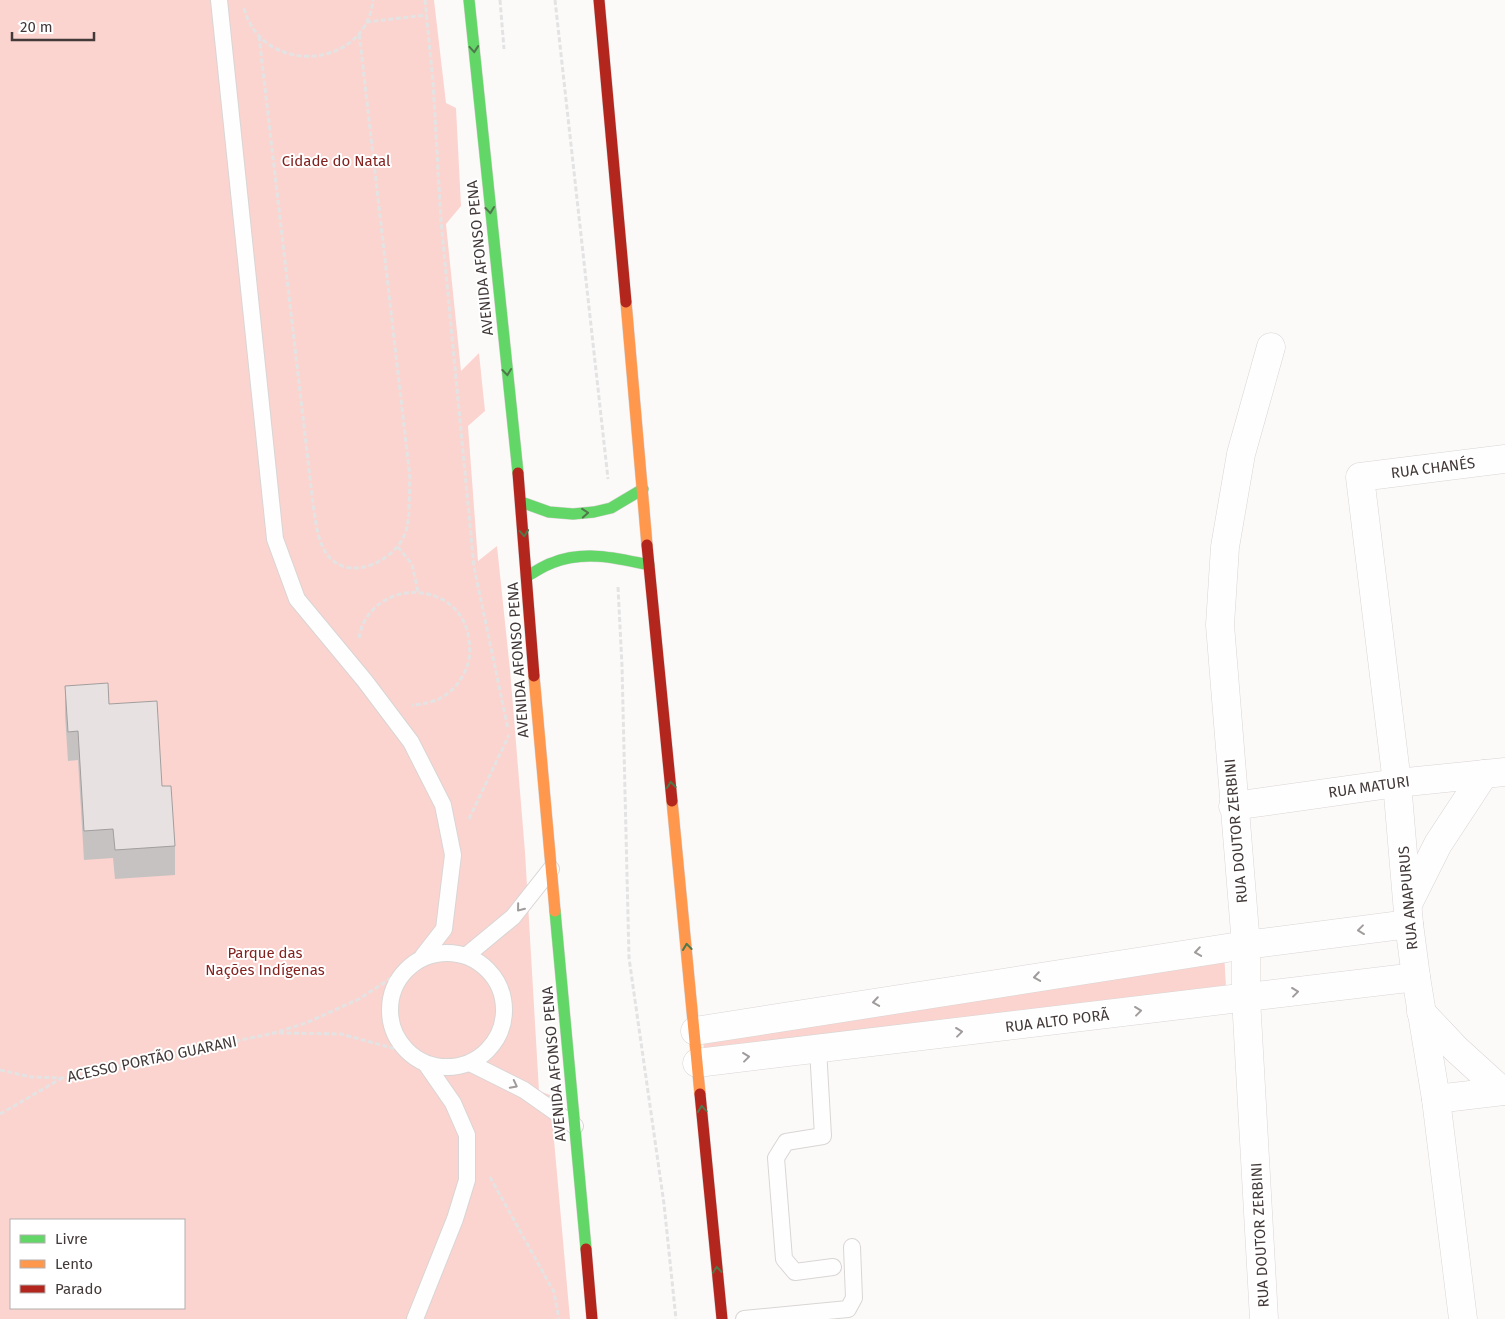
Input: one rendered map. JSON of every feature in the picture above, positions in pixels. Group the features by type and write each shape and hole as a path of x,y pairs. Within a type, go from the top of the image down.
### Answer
{"main road":[{"name":"AVENIDA AFONSO PENA","path":"469,0 521,502 533,670 592,1319"},
{"path":"599,0 650,565 722,1319"},
{"path":"521,502 549,512 573,514 594,512 611,508 643,489"},
{"path":"527,576 554,562 573,556 594,555 650,565"}],"street":[{"name":"RUA DOUTOR ZERBINI","path":"1264,1319 1246,998 1246,945 1233,806 1220,625 1225,547 1241,454 1271,348"},
{"name":"RUA CHANÉS","path":"1360,477 1505,459"},
{"name":"RUA ANAPURUS","path":"1360,477 1397,783 1408,914 1416,977 1436,1099 1463,1319"},
{"name":"RUA MATURI","path":"1233,806 1397,783 1495,773"},
{"path":"695,1031 1246,945 1408,914 1438,844 1495,773"},
{"name":"RUA ALTO PORÃ","path":"698,1063 1416,977"},
{"path":"914,997 919,1037"},
{"path":"1422,1012 1456,1049 1504,1091"},
{"path":"1436,1099 1504,1091"}],"lane":[{"path":"219,0 275,539 297,599 411,742 443,805 452,855 444,929 423,956 405,969 392,989 389,1011 394,1034 407,1052 426,1064 448,1068 470,1063 488,1050 501,1030 504,1008 500,986 487,968 467,955 446,951 423,956"},
{"path":"467,955 513,917 551,870"},
{"path":"818,1049 823,1136 786,1142 776,1158 784,1259 795,1272 833,1267"},
{"path":"470,1063 524,1090 575,1126"},
{"path":"415,1319 455,1219 467,1180 467,1135 453,1103 426,1064"},
{"path":"744,1319 848,1309 854,1298 852,1247"}],"path":[{"path":"242,0 247,18 259,36 276,49 285,53 295,56 315,57 335,51 352,40 366,22 372,0"},
{"path":"426,0 441,221 474,568 510,735 452,855"},
{"path":"555,0 611,508"},
{"path":"366,22 427,15"},
{"path":"259,36 312,504 320,542 330,558 347,568 375,565 398,547 407,530 410,478 359,32"},
{"path":"398,547 412,564 418,592"},
{"path":"616,558 622,666 629,958 664,1204 676,1319"},
{"path":"409,592 418,592 429,593 447,602 460,615 469,633 471,653 466,670 457,686 443,698 427,704 408,705 391,701 369,687 359,660 358,641 363,624 374,608 390,597 409,592"},
{"path":"274,1033 306,1023 359,999 405,969"},
{"path":"274,1033 341,1034 407,1052"},
{"name":"ACESSO PORTÃO GUARANI","path":"0,1070 31,1077 63,1078 274,1033"},
{"path":"0,1114 63,1078"},
{"path":"467,1135 554,1292 558,1319"}],"green space":[{"name":"Parque das Nações Indígenas","path":"0,0 434,0 446,103 456,108 461,206 446,224 461,371 479,353 485,411 468,426 478,561 497,546 510,670 525,852 539,1091 550,1095 570,1319 0,1319"},
{"path":"1224,953 1226,986 705,1056 702,1035"}],"building":[{"path":"108,683 109,704 157,701 162,786 171,786 175,846 115,850 113,829 84,831 78,731 68,732 65,686"}],"traffic: fast":[{"path":"469,0 518,473"},
{"path":"521,502 549,512 573,514 594,512 611,508 643,489"},
{"path":"527,576 549,564 576,557 600,556 649,565"},
{"path":"555,911 586,1249"}],"traffic: slow":[{"path":"626,302 647,545"},
{"path":"534,676 555,911"},
{"path":"672,801 700,1094"}],"traffic: jam":[{"path":"599,0 626,302"},
{"path":"518,473 534,676"},
{"path":"647,545 672,801"},
{"path":"700,1094 722,1319"},
{"path":"586,1249 592,1319"}],"park label":[{"name":"Cidade do Natal","path":"336,161"}]}
